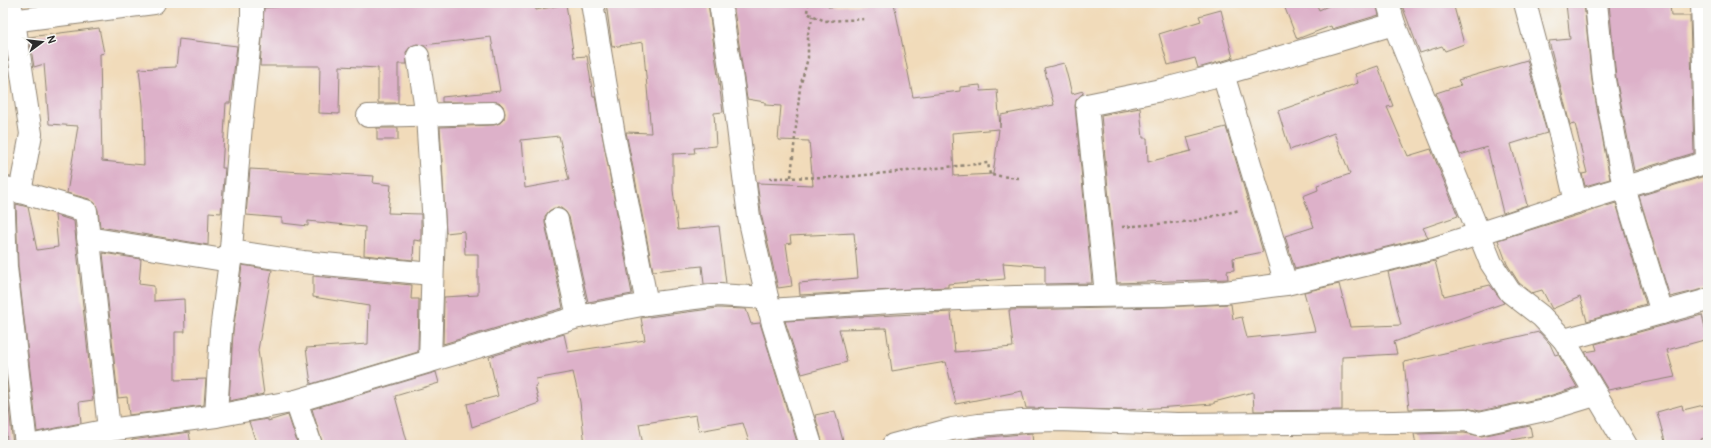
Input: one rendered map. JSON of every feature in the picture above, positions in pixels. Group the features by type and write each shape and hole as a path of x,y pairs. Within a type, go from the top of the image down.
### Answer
{"street":[{"path":"26,445 6,267 9,189 31,134 9,15 154,3"},
{"path":"216,416 221,331 230,256 241,125 252,21 252,3"},
{"path":"592,3 614,134 647,304"},
{"path":"720,3 733,87 749,216 768,304 811,445"},
{"path":"1388,3 1394,24 1491,263 1510,292 1541,316 1564,340 1595,395 1626,445"},
{"path":"1525,3 1560,134 1576,202"},
{"path":"1596,3 1604,80 1624,188 1662,312"},
{"path":"34,445 109,430 216,416 296,401 578,317 647,304 718,295 768,304 1106,294 1163,295 1217,292 1286,284 1435,248 1576,202 1707,162 1702,3"},
{"path":"1106,294 1087,105 1161,90 1222,74 1394,24"},
{"path":"418,56 427,116 434,226 430,361"},
{"path":"1222,74 1263,204 1286,284"},
{"path":"368,116 427,116 493,113"},
{"path":"9,189 86,211 109,430"},
{"path":"557,220 578,317"},
{"path":"88,238 230,256 432,274"},
{"path":"1564,340 1708,300"},
{"path":"893,445 952,429 979,424 1023,421 1058,420 1178,424 1466,420 1479,424 1549,409 1595,395"},
{"path":"296,401 310,445"}],"path":[{"path":"808,3 807,13 825,21 866,19"},
{"path":"791,177 800,87 808,58 808,34 813,16"},
{"path":"744,178 845,177 988,163 990,174 1019,178"},
{"path":"1100,229 1193,221 1263,204"}],"building":[{"path":"339,3 535,3 536,10 566,4 574,57 587,56 593,96 595,96 632,294 588,302 569,217 561,208 554,208 545,216 545,223 563,308 443,344 444,297 478,295 478,254 465,254 464,231 446,233 440,127 494,125 500,123 504,119 505,113 503,106 499,102 442,102 442,97 500,91 491,37 424,45 417,44 411,46 406,52 407,64 398,64 398,103 378,103 378,68 340,66 339,114 319,113 320,66 260,66 264,8 297,5 297,8","holes":["559,136 569,180 525,188 521,140"]},
{"path":"606,3 708,3 723,112 714,113 716,146 694,148 695,153 673,154 673,190 678,230 719,226 726,283 704,284 702,266 653,271 626,132 651,133 643,42 612,47"},
{"path":"733,3 829,3 828,7 894,3 913,97 960,91 960,87 980,85 981,91 997,90 1000,127 1001,115 1054,105 1044,68 1064,63 1072,94 1083,91 1083,93 1076,100 1075,106 1092,283 1045,284 1045,266 1003,263 1005,279 948,284 948,287 800,295 799,283 858,278 854,233 790,236 791,243 786,244 792,286 778,288 762,218 757,183 813,185 809,141 778,140 781,106 765,105 765,102 747,99","holes":["999,129 993,174 954,176 952,133"]},
{"path":"1283,3 1316,3 1319,10 1335,3 1376,3 1379,15 1332,29 1331,26 1297,39"},
{"path":"1401,3 1453,3 1464,44 1445,51 1442,46 1420,53"},
{"path":"1584,3 1592,81 1610,179 1585,186 1582,174 1587,173 1575,124 1570,125 1549,41 1570,39 1566,4"},
{"path":"1609,3 1670,3 1671,16 1690,16 1694,153 1634,171 1616,78"},
{"path":"1221,10 1233,58 1198,68 1195,58 1168,65 1159,34 1201,21 1199,16"},
{"path":"99,28 104,53 100,54 102,161 144,165 143,105 139,69 176,67 179,39 237,46 230,103 226,103 222,168 225,168 221,213 209,212 208,245 100,227 98,210 95,203 89,199 67,193 78,126 49,124 44,64 34,67 29,37"},
{"path":"5,42 9,73 3,74 3,43"},
{"path":"1527,60 1547,133 1511,144 1527,205 1503,213 1487,147 1460,155 1436,93 1461,85 1458,80"},
{"path":"1378,66 1393,106 1387,107 1408,156 1431,149 1458,216 1423,228 1428,237 1295,269 1285,236 1314,227 1303,196 1318,190 1317,185 1350,174 1334,133 1290,150 1278,111 1358,83 1355,74"},
{"path":"1140,108 1143,138 1147,138 1148,162 1191,151 1187,137 1226,127 1263,252 1233,258 1234,270 1227,271 1228,279 1117,283 1101,115"},
{"path":"377,128 398,128 398,140 377,140"},
{"path":"250,169 374,176 373,183 391,185 388,213 421,214 421,241 414,240 413,260 364,255 365,227 308,221 308,226 282,223 282,218 246,215"},
{"path":"1708,175 1708,288 1670,297 1639,196"},
{"path":"1616,203 1646,304 1587,321 1580,297 1552,309 1542,290 1532,293 1519,283 1507,264 1498,240"},
{"path":"16,204 28,207 37,250 58,247 55,215 74,221 93,400 79,402 81,423 37,432 18,266"},
{"path":"103,253 141,259 139,284 154,286 154,301 184,299 185,332 175,332 175,380 206,379 204,405 129,415 127,397 118,398"},
{"path":"1435,261 1444,296 1490,285 1504,303 1394,342 1397,354 1342,357 1342,410 1254,411 1253,392 1214,402 1214,404 1126,410 1026,408 1022,391 956,404 946,362 892,371 886,328 839,329 847,362 802,374 785,321 951,312 955,352 1013,347 1009,310 1231,304 1233,319 1242,317 1247,338 1315,331 1304,292 1339,284 1350,327 1401,325 1388,272"},
{"path":"242,265 272,270 258,350 264,394 229,401 233,332"},
{"path":"313,276 412,285 411,299 419,299 418,352 311,384 306,348 368,344 369,306 313,297"},
{"path":"718,308 746,309 751,324 760,323 798,445 750,445 743,423 699,431 696,415 639,424 643,445 585,445 580,402 573,372 536,379 537,385 535,386 539,403 472,427 467,404 498,396 489,357 564,334 568,352 645,340 641,318"},
{"path":"1702,315 1708,339 1667,350 1675,377 1608,390 1585,352 1597,350 1595,344"},
{"path":"1539,332 1550,344 1555,355 1558,354 1577,387 1546,397 1480,411 1466,408 1409,409 1404,362"},
{"path":"3,352 13,445 7,445 6,425 3,426"},
{"path":"436,372 439,383 395,396 408,445 323,445 312,409"},
{"path":"1708,404 1708,437 1701,439 1703,445 1666,445 1657,412 1682,405 1683,410"},
{"path":"835,411 844,445 823,445 815,415"},
{"path":"288,415 298,445 257,445 249,422 268,419 268,421"},
{"path":"1530,426 1532,436 1487,445 1416,445 1414,434 1464,433 1481,436"},
{"path":"189,432 191,445 132,445 132,440"},
{"path":"1032,433 1033,445 970,445 969,439"}]}
